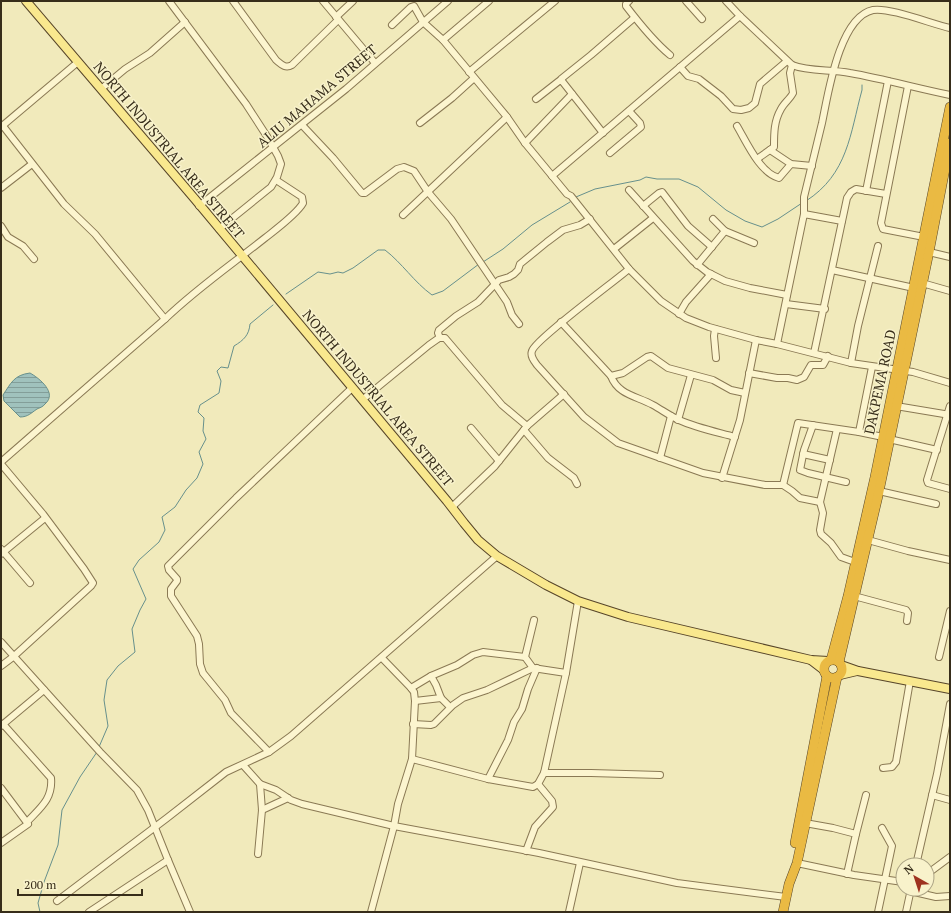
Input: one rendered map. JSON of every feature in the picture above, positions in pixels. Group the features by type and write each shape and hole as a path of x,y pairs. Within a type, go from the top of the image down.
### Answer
{"highway":[{"name":"DAKPEMA ROAD","path":"832,666 854,596 879,491 886,438 896,406 914,288 950,107"},
{"name":"DAKPEMA ROAD","path":"832,666 838,634 886,438 947,174 950,143"},
{"path":"832,666 833,678 838,676"},
{"path":"791,877 790,870 807,797 838,676 842,670 832,666"},
{"path":"783,912 805,823 807,797 832,666"}],"main road":[{"name":"NORTH INDUSTRIAL AREA STREET","path":"26,1 242,256 452,507 464,524 478,540 497,556 546,585 578,601 628,617 858,671"},
{"path":"838,676 858,671 950,689"}],"street":[{"path":"169,1 260,124 281,164 276,180 271,187 219,229"},
{"path":"233,1 276,60 284,66 289,66 295,62 353,1"},
{"path":"323,1 376,63"},
{"name":"ALIU MAHAMA STREET","path":"199,206 302,125 448,1"},
{"path":"443,40 489,1"},
{"path":"469,72 555,1"},
{"path":"629,1 626,6 634,18 659,46 670,55"},
{"path":"686,1 702,19"},
{"path":"726,1 789,63 799,67 833,70 950,95"},
{"path":"392,25 412,6 414,6 423,22 443,40 507,118 525,143 590,219 629,269 661,301 679,314 714,329 756,340 828,356 851,363 926,376 950,383"},
{"path":"777,344 804,211 804,197 833,70 845,38 852,26 870,11 878,10 897,13 950,28"},
{"path":"552,176 740,16"},
{"path":"536,99 559,81 562,81 561,79 634,18"},
{"path":"101,89 125,69 150,53 185,22"},
{"path":"78,62 2,126 64,204 95,234 165,319"},
{"path":"680,67 688,76 699,79 721,96 733,109 741,110 749,108 755,103 760,84 789,63"},
{"path":"758,159 774,146 774,129 779,112 793,93 789,63"},
{"path":"420,123 452,98 473,78"},
{"path":"562,81 603,133"},
{"path":"866,191 888,81"},
{"path":"908,86 880,223 881,227 883,228 924,238"},
{"path":"525,143 572,94"},
{"path":"610,153 641,127 640,122 629,111"},
{"path":"403,216 507,118"},
{"path":"302,125 333,158 362,194 397,169 404,167 414,171 428,192 451,219 507,302 512,315 519,324"},
{"path":"737,126 767,172 777,177 781,177 791,164"},
{"path":"770,150 791,164 812,166"},
{"path":"1,188 32,164"},
{"path":"1,666 93,583 45,518 1,463 182,303 278,228 302,205 304,200 302,196 276,180"},
{"path":"814,353 825,309 849,193 856,189 886,194"},
{"path":"629,190 696,265 725,281 750,288 787,295"},
{"path":"643,206 659,192 662,192 688,226 712,247"},
{"path":"804,211 842,221"},
{"path":"614,249 653,218"},
{"path":"440,338 438,333 439,330 456,316 478,302 494,284 503,278 514,274 518,270 520,264 563,230 580,225 590,219"},
{"path":"713,219 725,232 754,243"},
{"path":"1,226 8,236 23,246 34,259"},
{"path":"696,265 725,232"},
{"path":"851,363 858,326 878,246"},
{"path":"929,252 950,257"},
{"path":"629,269 561,322 534,347 531,354 537,365 584,417 613,440 695,471 722,478 766,486 783,485 800,498 820,502"},
{"path":"832,270 914,288"},
{"path":"679,314 686,302 711,274"},
{"path":"922,283 950,291"},
{"path":"786,304 825,309"},
{"path":"561,322 610,376 614,384 622,391 651,404 678,420 735,437"},
{"path":"714,329 716,358"},
{"path":"362,400 440,338 445,338 502,405 526,428 545,454 574,478 577,484"},
{"path":"722,478 740,420 756,340"},
{"path":"610,376 623,373 649,356 652,356 668,368 712,380 731,390 745,393"},
{"path":"749,373 797,380 804,377 811,365 823,365 828,356"},
{"path":"859,432 872,367"},
{"path":"678,420 690,375"},
{"path":"269,752 231,713 225,700 201,669 197,636 171,596 171,589 178,579 169,570 168,566 236,498 352,388"},
{"path":"452,507 486,475 526,428 564,394"},
{"path":"896,406 948,414"},
{"path":"950,406 927,481 928,483 950,489"},
{"path":"660,458 671,416"},
{"path":"783,485 798,423 859,432 937,450"},
{"path":"813,425 807,440 800,470 846,482"},
{"path":"471,428 499,461"},
{"path":"837,429 820,502 823,513 820,530 821,534 831,543 841,557 855,562"},
{"path":"794,438 807,440"},
{"path":"803,454 830,460"},
{"path":"879,491 936,504"},
{"path":"30,583 2,552 45,518"},
{"path":"868,540 908,552 950,560"},
{"path":"56,901 155,827 217,778 234,767 243,765 269,752 291,736 497,556"},
{"path":"854,596 906,610 908,613 906,621"},
{"path":"412,759 488,779 533,787 538,784 544,773 566,673 578,601"},
{"path":"939,657 950,612"},
{"path":"525,657 534,620"},
{"path":"1,642 94,746 137,790 148,810 190,912"},
{"path":"942,642 950,643"},
{"path":"411,688 430,676 457,665 476,653 483,652 525,657 535,668"},
{"path":"372,912 394,826 398,804 412,759 415,701 414,692 411,688 382,658"},
{"path":"413,724 434,724 450,707 463,698 487,690 535,668 566,673"},
{"path":"488,779 508,740 514,722 522,709 535,668"},
{"path":"430,676 436,685 441,698 450,707"},
{"path":"883,768 892,767 896,762 910,680"},
{"path":"1,843 26,826 27,822 46,803 52,787 51,778 2,725 44,690"},
{"path":"415,701 441,698"},
{"path":"918,857 950,704"},
{"path":"243,765 260,784 276,790 288,798 302,804 394,826 526,851 677,883 786,897"},
{"path":"544,773 660,775"},
{"path":"258,854 262,810 260,784"},
{"path":"526,851 535,827 553,807 552,801 538,784"},
{"path":"1,788 27,822"},
{"path":"847,874 866,795"},
{"path":"932,795 950,800"},
{"path":"262,810 288,798"},
{"path":"805,823 856,834"},
{"path":"878,912 892,846 882,828"},
{"path":"935,868 950,857"},
{"path":"89,912 168,860"},
{"path":"569,912 580,863"},
{"path":"796,863 847,874 895,881"},
{"path":"935,897 950,896"},
{"path":"906,912 909,897"}],"water":[{"path":"30,373 46,386 49,395 48,400 43,406 25,416 20,417 4,401 3,395 11,383 17,378"}],"waterway":[{"path":"806,201 820,190 839,166 850,137 862,85"},
{"path":"576,197 595,189 640,180 646,177 657,179 679,179 698,187 726,210 745,221 762,227 778,219 802,203"},
{"path":"483,262 503,249 532,225 570,202"},
{"path":"286,294 318,272 330,274 338,272 343,273 353,268 378,250 385,250 432,295 443,291 479,264"},
{"path":"99,747 108,726 104,700 107,680 118,666 135,652 132,629 146,599 133,569 139,560 159,542 165,530 162,517 175,507 186,490 197,478 203,464 199,452 206,439 203,431 204,418 198,412 200,405 219,393 221,381 217,371 221,367 228,368 234,346 241,342 245,337 250,324 273,305"},
{"path":"40,912 38,903 58,845 62,810 80,777 97,752"}]}
